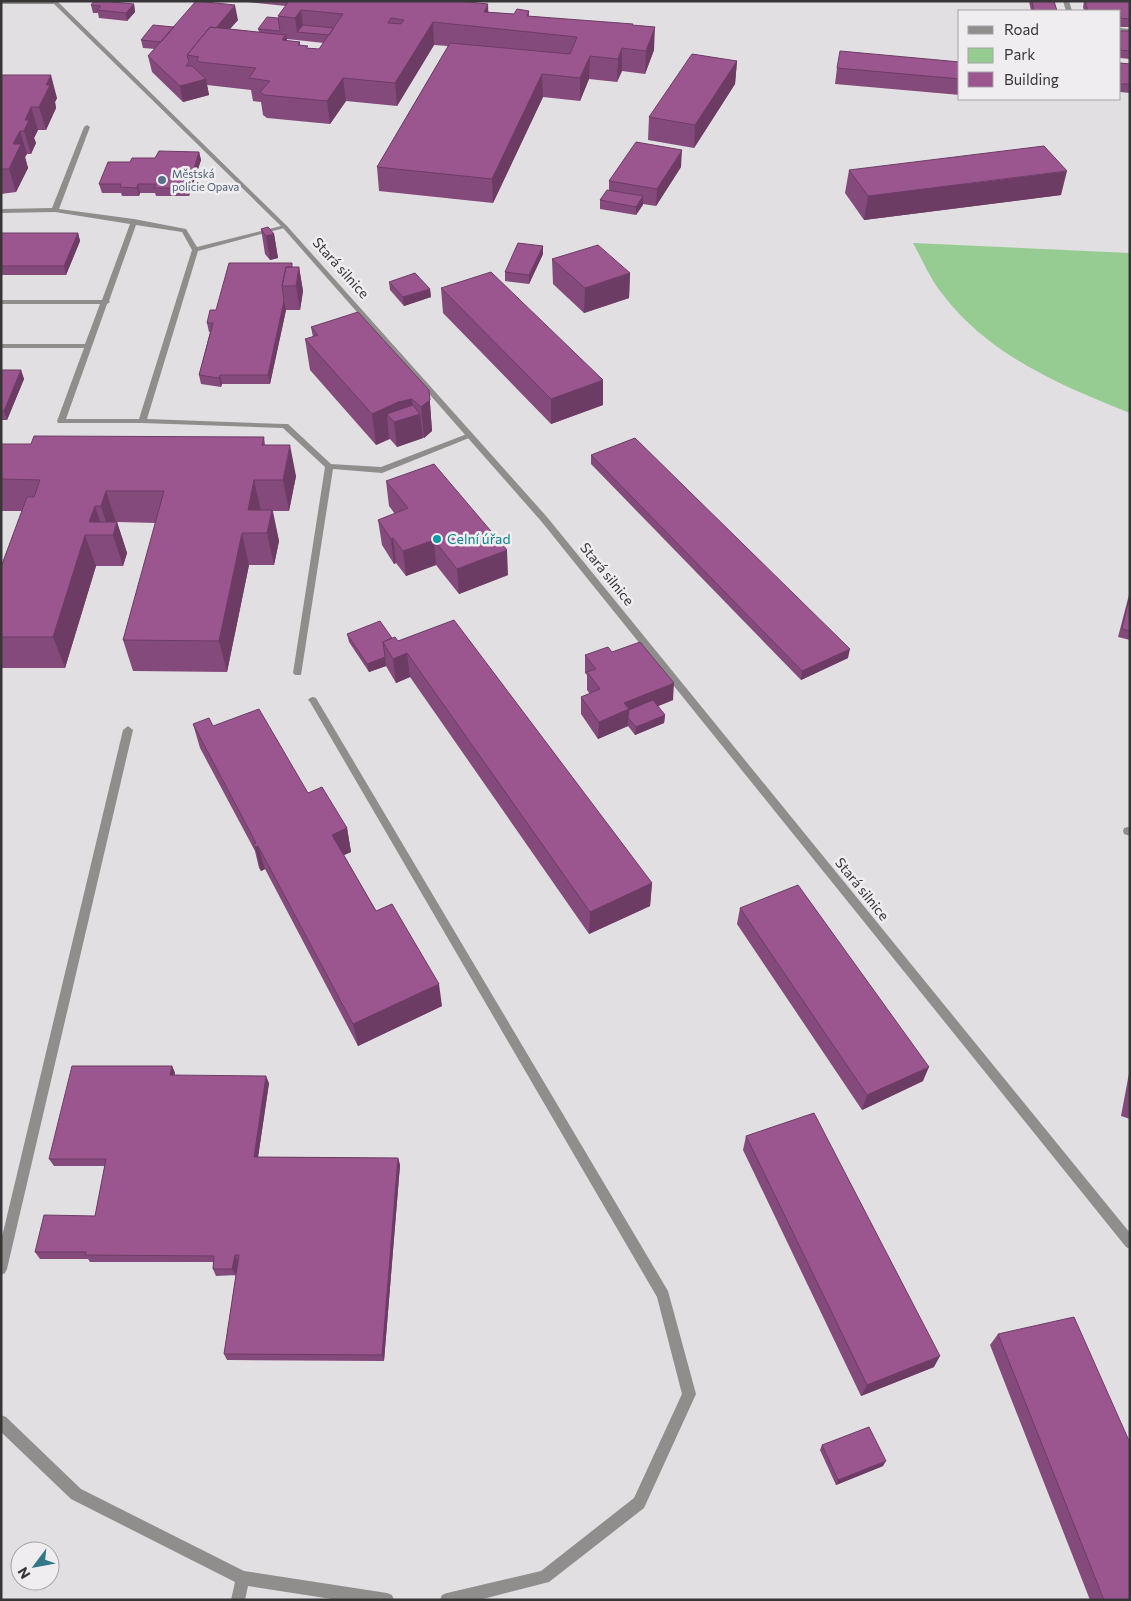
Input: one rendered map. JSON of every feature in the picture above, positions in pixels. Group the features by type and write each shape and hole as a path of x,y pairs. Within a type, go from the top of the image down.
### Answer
{"street":[{"name":"Stará silnice","path":"1,2 55,2 285,227 544,519 1130,1242"},
{"path":"55,210 87,127"},
{"path":"1,211 55,210 184,230 195,250 142,421"},
{"path":"134,221 62,421 142,421 285,426 328,466 382,470 470,436"},
{"path":"195,250 285,227"},
{"path":"1,302 106,302"},
{"path":"1,346 90,346"},
{"path":"298,673 328,466"},
{"path":"313,700 663,1295 689,1394 639,1503 544,1576 447,1600"},
{"path":"1,1268 128,730"},
{"path":"1,1422 76,1494 242,1578 387,1600"},
{"path":"238,1600 242,1578"}],"green space":[{"path":"913,243 1130,253 1130,413 1053,380 1005,352 983,336 962,317 939,290"}],"building":[{"path":"94,1 134,4 126,13 97,10 101,6 91,5"},
{"path":"196,1 235,5 216,28 210,27 187,55 189,62 186,66 192,66 206,79 180,86 148,56"},
{"path":"289,1 458,1 488,4 484,12 514,14 517,9 529,11 527,16 655,27 646,51 622,48 618,59 590,56 580,78 542,74 492,179 377,167 450,43 570,54 577,37 433,22 395,83 343,78 327,101 264,95 260,92 270,81 249,78 256,68 199,62 197,59 199,57 187,55 210,27 286,35 282,40 300,42 298,45 319,49 343,14 301,10 295,18 278,16","holes":["391,18 404,20 401,24 388,23"]},
{"path":"1032,1 1054,1 1057,10 1034,10"},
{"path":"1085,1 1130,1 1130,19 1121,18 1121,10 1088,10"},
{"path":"267,17 278,18 280,31 258,29"},
{"path":"153,25 174,27 161,42 141,40"},
{"path":"303,25 334,28 329,35 297,32"},
{"path":"1121,31 1130,31 1130,51 1121,50"},
{"path":"840,51 958,62 958,79 837,68"},
{"path":"692,54 737,61 695,125 649,117"},
{"path":"1121,63 1130,64 1130,84 1121,84"},
{"path":"1,75 51,75 46,85 50,85 39,107 31,107 25,120 29,120 24,131 20,131 13,144 21,144 9,169 1,169"},
{"path":"636,142 682,150 657,189 609,181"},
{"path":"1044,146 1067,171 868,196 849,170"},
{"path":"159,151 199,152 188,188 154,188 156,184 138,184 137,188 120,187 121,184 99,184 108,162 130,162 132,158 155,158"},
{"path":"607,190 643,196 636,207 600,200"},
{"path":"268,227 274,234 266,236 261,229"},
{"path":"1,233 78,233 64,266 1,266"},
{"path":"518,243 543,246 529,275 505,272"},
{"path":"598,245 630,273 585,288 552,259"},
{"path":"229,263 292,263 292,267 286,267 282,286 284,301 268,375 220,375 219,378 199,375 213,323 207,323 210,310 216,310"},
{"path":"286,267 299,267 296,286 282,286"},
{"path":"491,272 603,380 551,399 441,288"},
{"path":"415,273 430,289 403,297 389,282"},
{"path":"358,312 429,390 430,400 421,407 412,399 398,402 372,414 305,339 318,335 311,327"},
{"path":"1,370 21,370 4,411 1,411"},
{"path":"413,405 420,414 394,422 387,414"},
{"path":"34,436 264,437 262,445 290,445 283,480 254,480 248,510 272,510 267,533 242,533 219,641 123,640 164,491 106,491 101,506 95,506 89,522 117,522 113,535 85,535 53,637 1,637 1,567 27,497 34,497 40,480 1,479 1,446 2,444 31,444"},
{"path":"635,438 850,649 802,671 591,455"},
{"path":"434,464 507,550 457,569 434,540 403,551 393,538 391,539 378,520 408,508 386,481"},
{"path":"1130,595 1130,631 1122,629"},
{"path":"454,620 652,883 590,912 407,653 393,659 383,642 395,637 398,641"},
{"path":"380,621 392,638 383,642 385,657 367,664 347,634"},
{"path":"640,642 674,683 624,703 629,709 599,722 581,697 600,689 587,672 596,669 585,655 608,647 612,652"},
{"path":"653,700 665,715 636,727 628,718 629,710"},
{"path":"259,709 308,793 322,787 347,828 332,835 376,911 392,904 439,984 353,1024 258,846 255,847 253,844 256,843 193,724 209,718 213,726"},
{"path":"798,885 929,1067 867,1095 740,908"},
{"path":"72,1066 172,1066 170,1075 266,1076 254,1157 398,1158 382,1355 224,1354 239,1255 235,1255 232,1269 213,1269 214,1256 85,1255 86,1252 35,1252 44,1215 95,1216 106,1159 49,1159"},
{"path":"814,1113 940,1356 867,1385 746,1136"},
{"path":"1074,1317 1130,1443 1130,1600 1104,1600 998,1334"},
{"path":"869,1427 886,1461 838,1480 822,1445"}],"place":[{"name":"Městská policie Opava","path":"162,180"},
{"name":"Celní úřad","path":"437,539"}]}
